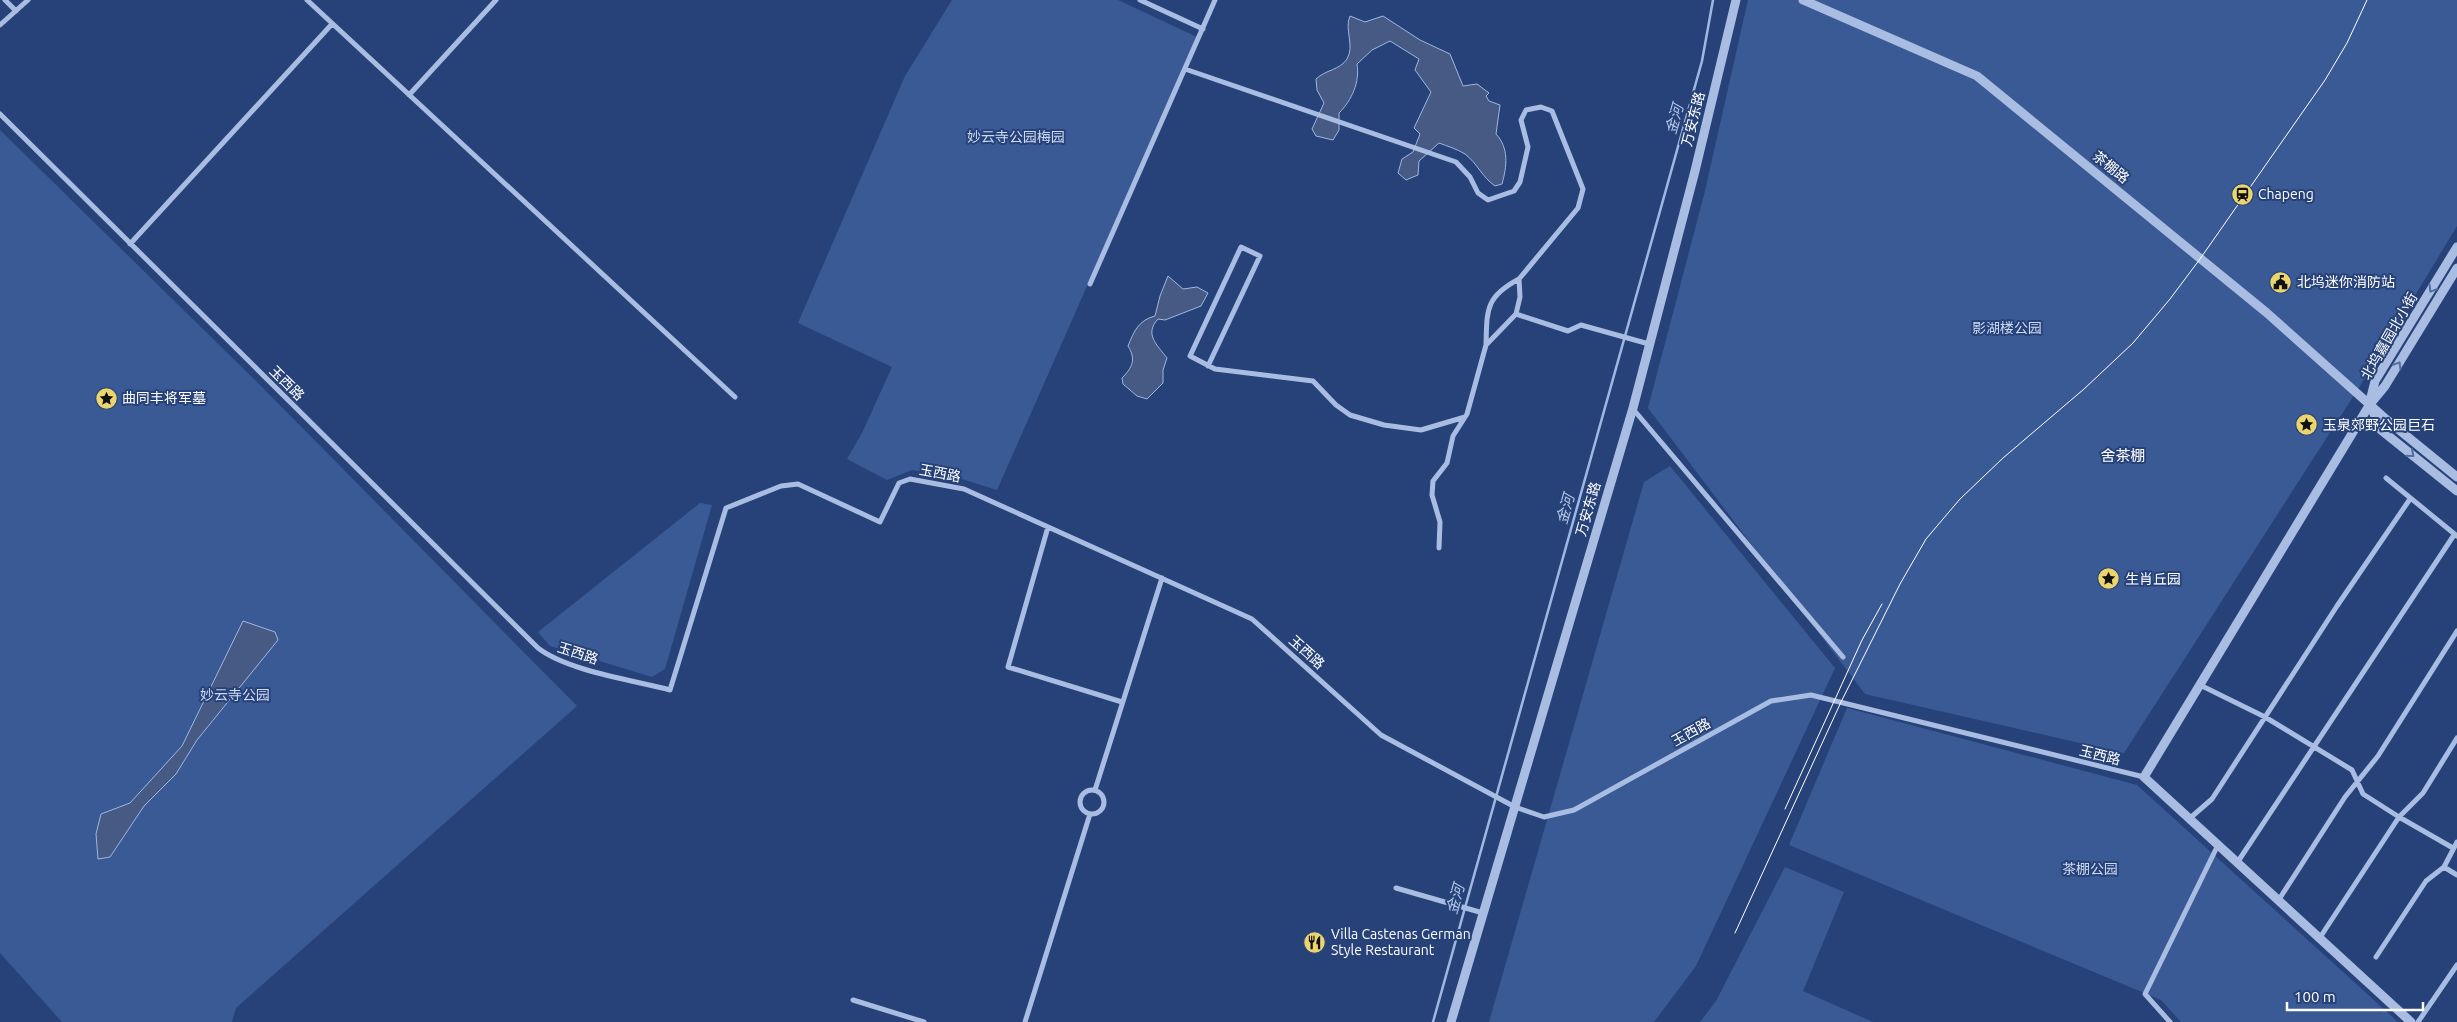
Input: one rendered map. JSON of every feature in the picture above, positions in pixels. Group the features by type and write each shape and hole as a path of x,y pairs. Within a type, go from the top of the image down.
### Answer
{"street":[{"path":"5,0 16,11"},
{"path":"0,26 28,0"},
{"path":"307,0 735,397"},
{"path":"409,94 496,0"},
{"path":"1140,0 1203,29"},
{"path":"1090,284 1216,0"},
{"name":"万安东路","path":"1451,1022 1632,408 1695,171 1736,0"},
{"name":"茶棚路","path":"1803,0 1977,76 2267,313 2370,404 2457,477"},
{"path":"130,244 332,24"},
{"path":"1185,69 1456,162 1470,177 1478,193 1488,200 1514,191 1520,182 1528,146 1521,120 1526,110 1542,107 1552,111 1583,189 1578,208 1519,279 1500,289 1487,310 1486,345 1465,417 1453,436 1448,463 1433,481 1432,495 1440,522 1439,548"},
{"name":"玉西路","path":"0,114 538,648 550,657 570,664 670,690 726,508 781,486 798,484 880,522 899,483 910,479 964,489 1252,619 1381,735 1515,806 1544,817 1574,810 1771,700 1811,695 2144,778"},
{"path":"1208,366 1260,256 1241,247 1190,356 1208,366 1215,369 1244,374 1312,380 1336,405 1350,414 1384,425 1421,430 1465,417"},
{"name":"北坞嘉园北小街","path":"2370,404 2375,381 2457,247"},
{"name":"北坞嘉园北小街","path":"2370,404 2385,386 2457,268"},
{"path":"1486,345 1516,314 1520,296 1519,279"},
{"path":"1516,314 1568,331 1581,325 1649,344"},
{"path":"2370,404 2144,778 2411,1022"},
{"name":"茶棚路","path":"2370,404 2381,430 2457,491"},
{"path":"1632,408 1843,657"},
{"path":"2236,863 2456,536 2410,500 2386,478"},
{"path":"2189,819 2212,799 2410,500"},
{"path":"1048,526 1008,667 1122,702"},
{"path":"1095,790 1162,578"},
{"path":"2278,901 2345,797 2378,756 2457,631"},
{"path":"2200,685 2265,717 2352,770 2363,794 2453,848"},
{"path":"2319,939 2399,817 2423,792 2457,738"},
{"path":"1095,790 1103,797 1104,805 1100,811 1090,814 1082,808 1080,800 1087,791 1095,790"},
{"path":"1025,1022 1090,814"},
{"path":"2376,957 2426,881 2444,867 2457,842"},
{"path":"2170,1022 2144,994 2218,845"},
{"path":"2444,867 2457,874"},
{"path":"1396,888 1483,913"},
{"path":"2418,1022 2457,965"},
{"path":"853,1000 924,1022"}],"green space":[{"name":"妙云寺公园梅园","path":"952,0 1118,0 1197,37 997,490 949,475 912,470 887,480 847,459 862,433 892,367 798,323 905,76"},
{"name":"影湖楼公园","path":"1748,0 2457,0 2457,226 2369,372 2124,753 1865,694 1648,408 1704,195"},
{"name":"妙云寺公园","path":"0,130 261,386 577,706 236,1008 232,1022 62,1022 0,953"},
{"path":"1670,466 1835,668 1696,966 1654,1022 1489,1022 1644,482"},
{"path":"700,503 712,505 665,669 652,677 550,646 538,632"},
{"name":"茶棚公园","path":"1847,708 2137,785 2398,1022 2181,1022 2161,1000 1789,845"},
{"path":"1785,867 1844,892 1803,991 1873,1022 1700,1022 1716,1001"}],"shaded area":[{"path":"1350,16 1365,22 1383,16 1420,40 1450,54 1463,86 1477,84 1489,93 1486,96 1489,101 1500,105 1496,134 1503,145 1506,158 1502,184 1495,186 1465,154 1439,143 1419,161 1418,175 1406,180 1398,173 1402,159 1413,152 1420,134 1414,128 1431,92 1415,70 1419,59 1390,41 1372,50 1357,64 1356,84 1351,97 1339,113 1339,130 1333,140 1316,136 1312,129 1324,103 1317,90 1316,79 1340,66 1347,59 1350,49 1348,21"},
{"path":"1168,276 1183,289 1197,287 1208,293 1201,306 1165,320 1158,319 1154,324 1152,335 1156,344 1167,358 1163,370 1163,383 1147,399 1137,396 1123,384 1122,378 1129,370 1133,359 1128,346 1130,341 1141,323 1155,316"},
{"path":"243,621 275,632 278,640 197,740 176,774 144,806 110,857 98,859 96,834 101,814 130,803 182,746"}],"waterway":[{"name":"金河","path":"1433,1022 1702,61 1713,0"}],"tram line":[{"path":"1735,933 1841,702 1900,584 1926,539 1960,499 2003,458 2084,389 2133,343 2170,299 2325,80 2347,43 2367,0"},
{"path":"1785,809 1862,640 1882,604"}],"place":[{"name":"Chapeng","path":"2242,194"},
{"name":"北坞迷你消防站","path":"2281,282"},
{"name":"曲同丰将军墓","path":"106,398"},
{"name":"玉泉郊野公园巨石","path":"2307,425"},
{"name":"生肖丘园","path":"2109,579"},
{"name":"Villa Castenas German Style Restaurant","path":"1315,942"}],"district":[{"name":"舍茶棚","path":"2123,455"}]}
